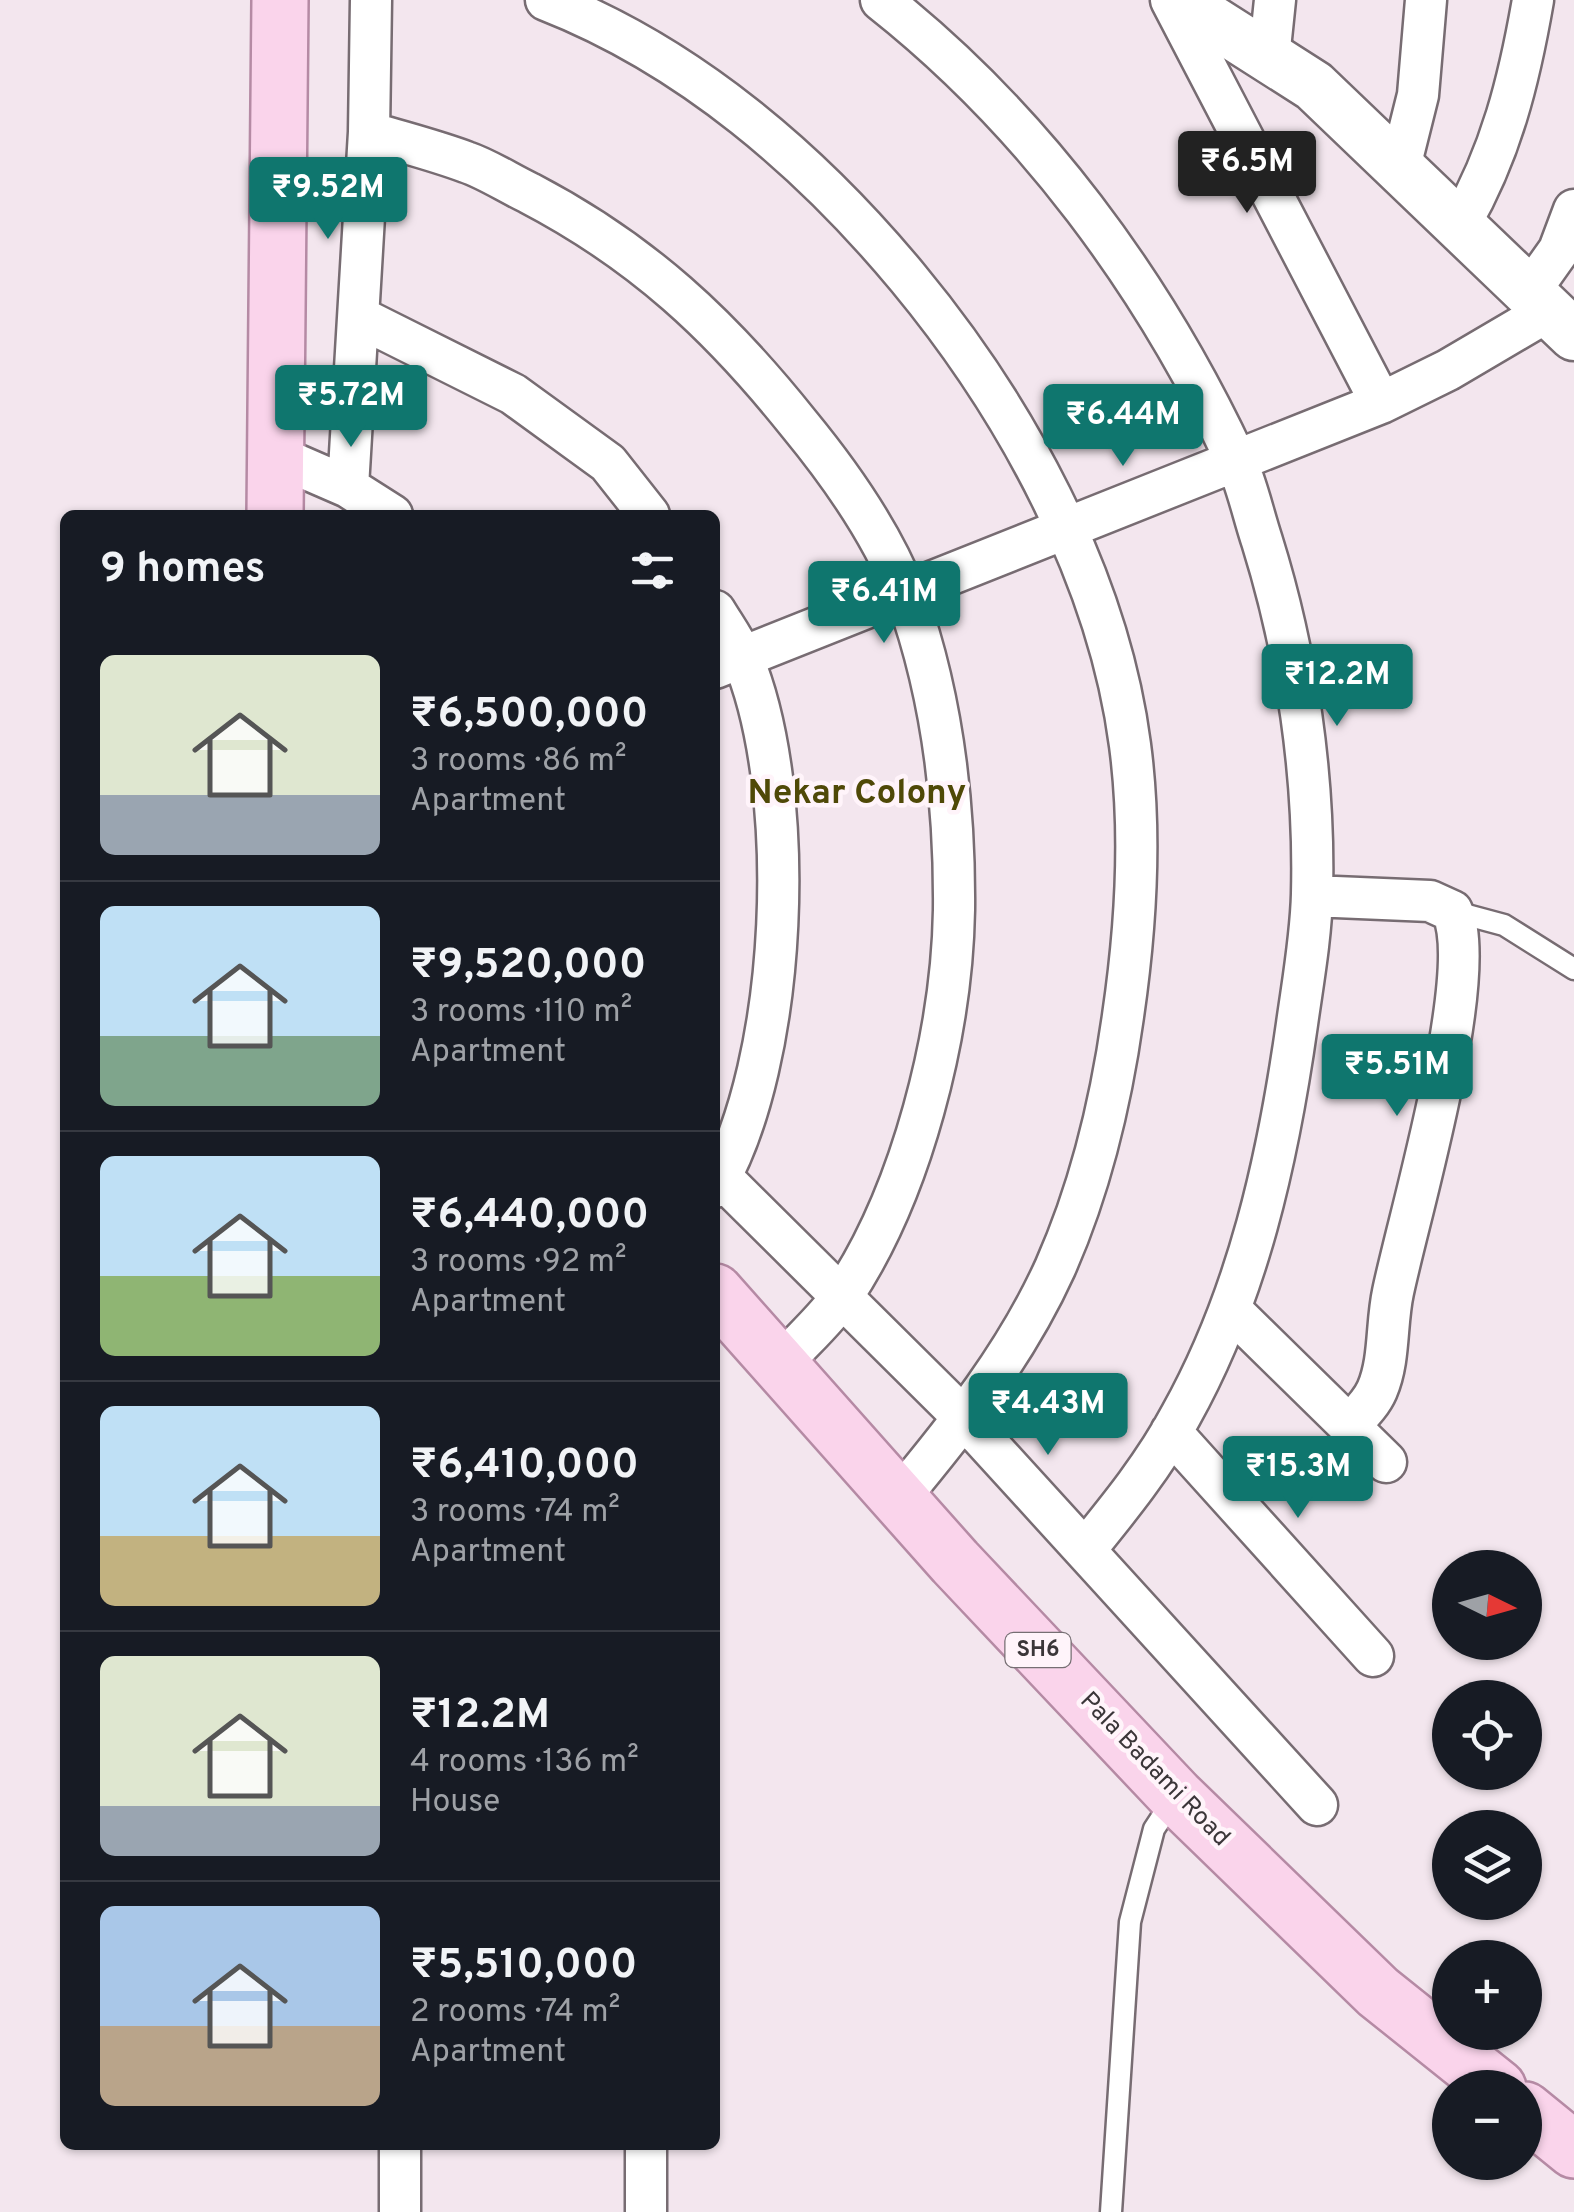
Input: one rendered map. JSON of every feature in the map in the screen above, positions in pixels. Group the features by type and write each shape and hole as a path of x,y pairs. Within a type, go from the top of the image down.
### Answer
{"main road":[{"path":"275,510 272,454 280,0"},
{"name":"Pala Badami Road","path":"720,1298 898,1498 1176,1796 1378,1992 1476,2070"},
{"path":"1542,2124 1574,2150"}],"street":[{"path":"348,487 369,132 370,0"},
{"path":"546,0 672,67 765,130 872,235 950,328 1020,435 1064,530 1107,640 1130,744 1137,848 1132,958 1113,1089 1094,1161 1056,1266 1018,1338 964,1419 898,1498"},
{"path":"880,0 1013,119 1094,222 1172,340 1237,462 1280,597 1299,703 1310,813 1312,896 1285,1109 1259,1221 1230,1309 1171,1432 1132,1493 1086,1550"},
{"path":"1175,0 1381,402"},
{"path":"1175,0 1314,86 1552,312"},
{"path":"1270,58 1275,0"},
{"path":"1400,167 1418,95 1426,0"},
{"path":"1460,224 1487,178 1507,125 1533,0"},
{"path":"369,132 470,163 552,205 658,272 738,348 813,441 870,521 905,594 932,682 948,765 955,857 954,947 941,1045 900,1178 842,1296 780,1364"},
{"path":"1552,312 1558,250 1574,210"},
{"path":"728,663 1381,402 1552,312"},
{"path":"360,317 513,394 608,463 645,510"},
{"path":"272,454 348,487 384,510"},
{"path":"720,631 728,663 764,735 778,826 778,901 762,1053 720,1170"},
{"path":"1312,896 1430,901 1452,911 1458,925 1459,969 1442,1080 1391,1300 1384,1366 1376,1392 1349,1426"},
{"path":"720,1181 964,1419 1317,1805"},
{"path":"1230,1309 1386,1462"},
{"path":"1171,1432 1373,1656"},
{"path":"400,2150 400,2212"},
{"path":"646,2150 646,2212"}],"lane":[{"path":"1452,911 1504,926 1574,969"},
{"path":"1110,2212 1130,1922 1154,1829 1176,1796"}],"district":[{"name":"Nekar Colony","path":"857,794"}]}
